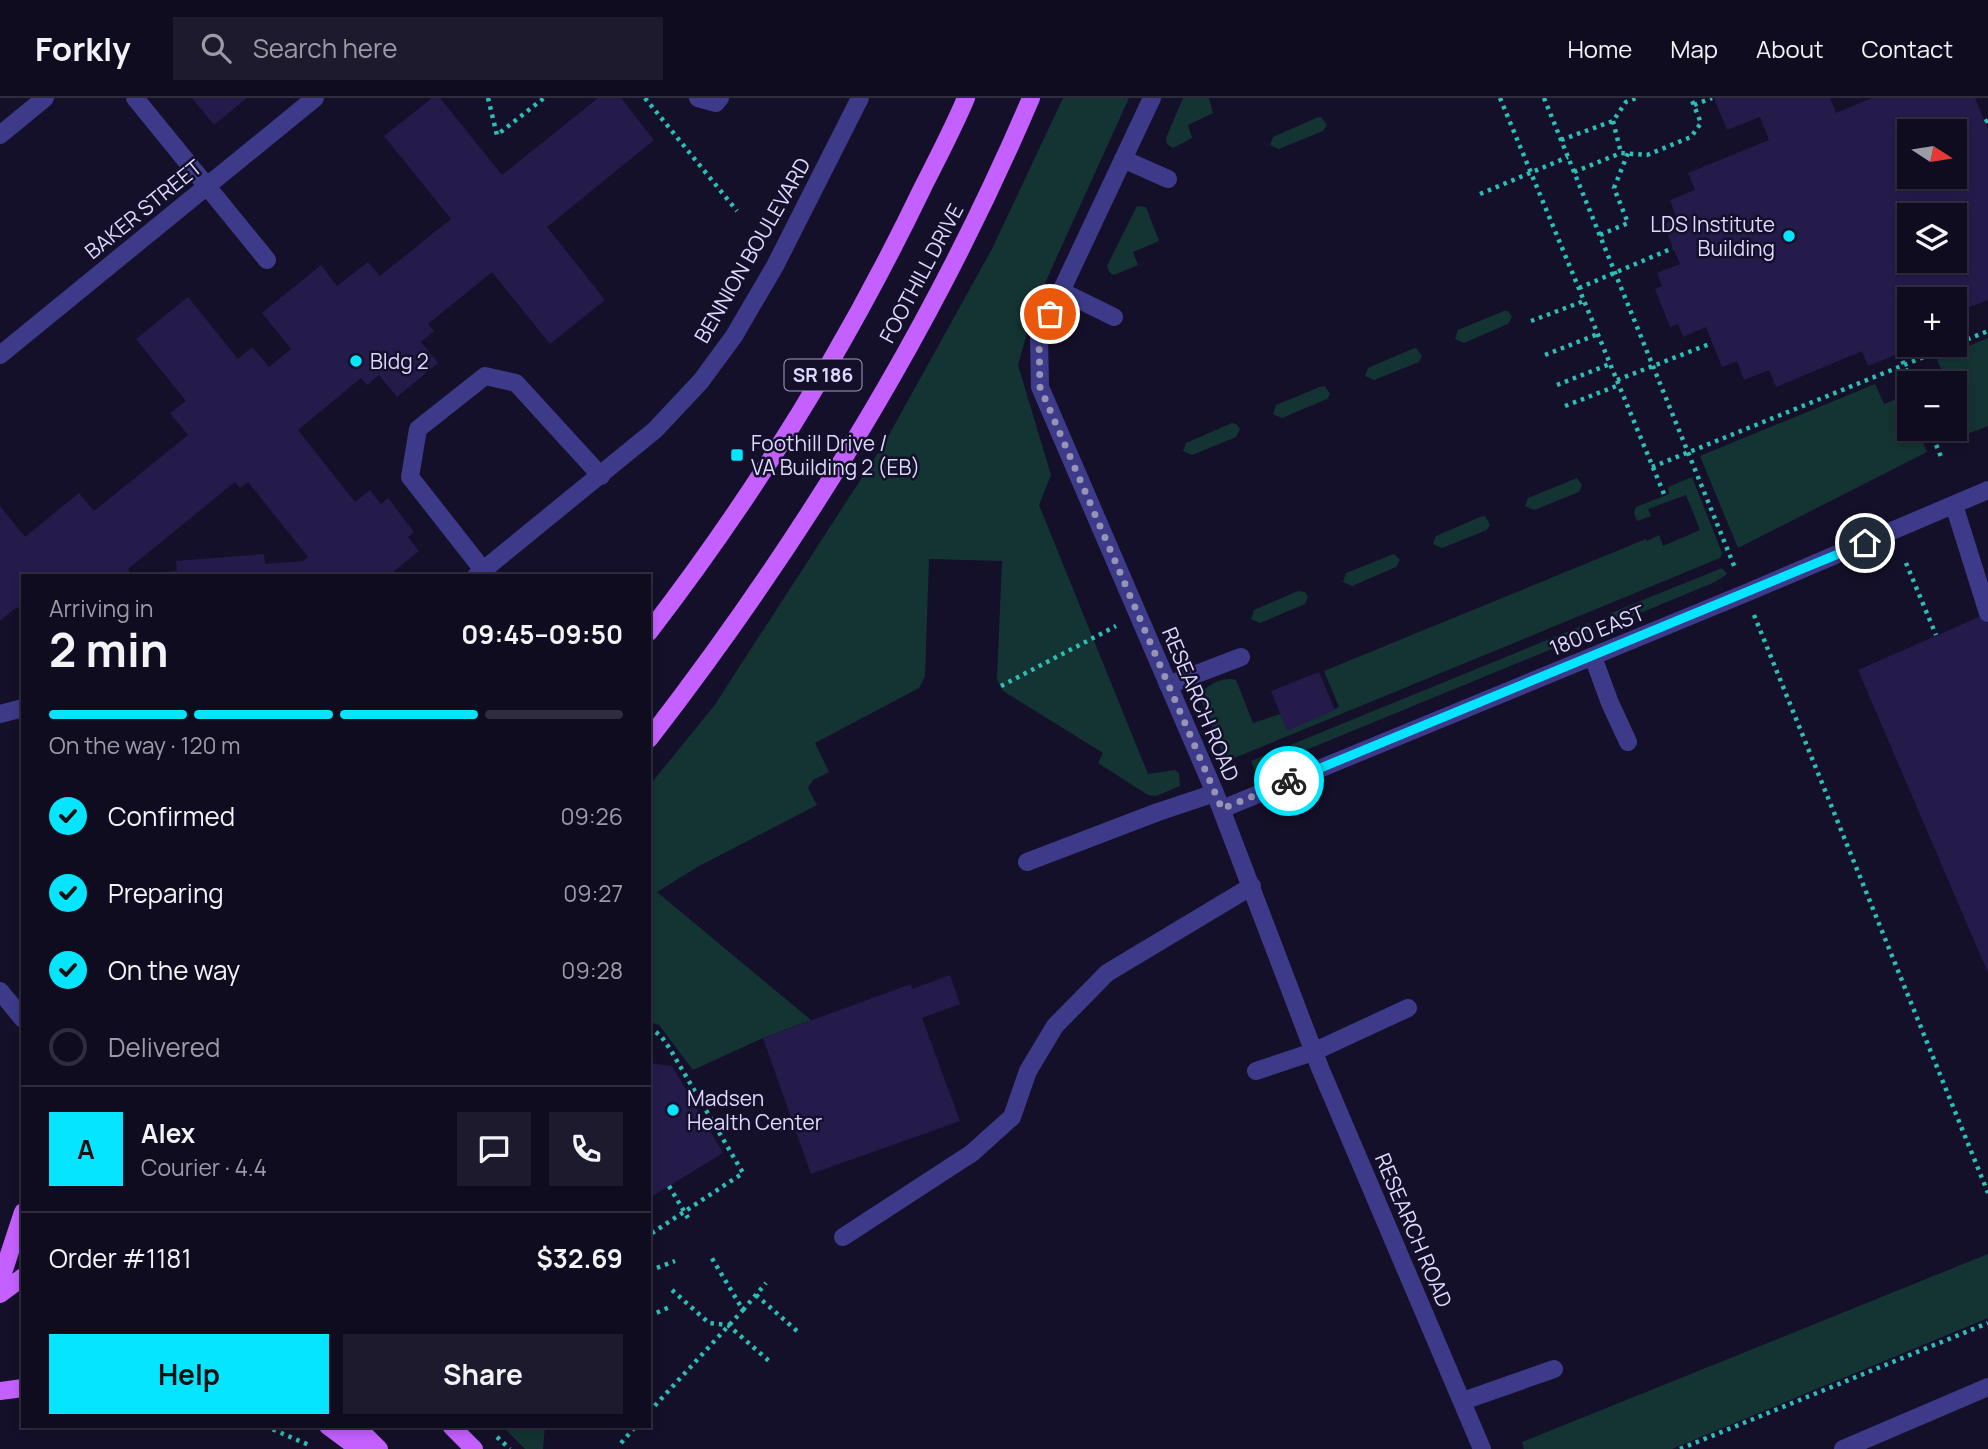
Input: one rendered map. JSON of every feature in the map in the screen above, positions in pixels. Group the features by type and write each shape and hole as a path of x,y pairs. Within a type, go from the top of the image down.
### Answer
{"main road":[{"name":"FOOTHILL DRIVE","path":"651,629 708,556 801,415 887,262 966,98"},
{"name":"FOOTHILL DRIVE","path":"651,736 753,599 871,416 971,230 1031,98"},
{"path":"0,1282 21,1218"},
{"path":"0,1294 21,1278"},
{"path":"0,1391 21,1388"},
{"path":"331,1428 359,1449"},
{"path":"358,1428 379,1449"},
{"path":"454,1428 474,1449"}],"street":[{"path":"0,135 45,98"},
{"path":"135,98 267,260"},
{"name":"BAKER STREET","path":"0,355 315,98"},
{"path":"698,98 716,103 720,98"},
{"name":"BENNION BOULEVARD","path":"479,573 655,430 701,381 734,336 775,265 860,98"},
{"name":"RESEARCH ROAD","path":"1152,98 1039,338 1040,387 1218,801 1313,1052 1482,1449"},
{"path":"1123,159 1168,179"},
{"path":"1061,291 1114,317"},
{"path":"479,573 410,477 418,429 485,376 516,383 601,476"},
{"name":"1800 EAST","path":"1027,862 1158,812 1218,801 1592,657 1988,490"},
{"path":"1954,505 1988,612"},
{"path":"1168,685 1241,657"},
{"path":"1592,657 1628,742"},
{"path":"0,714 21,709"},
{"path":"843,1237 972,1153 1012,1117 1027,1071 1055,1026 1107,973 1252,886"},
{"path":"0,991 21,1017"},
{"path":"1256,1071 1313,1052 1408,1008"},
{"path":"1463,1401 1553,1369"},
{"path":"1843,1449 1988,1387"}],"path":[{"path":"488,98 497,135 544,98"},
{"path":"645,98 737,211"},
{"path":"1500,98 1664,494"},
{"path":"1544,98 1735,568"},
{"path":"1561,140 1613,121 1626,102 1636,98"},
{"path":"1574,172 1621,153 1647,155 1691,137 1702,122 1692,98"},
{"path":"1694,105 1712,98"},
{"path":"1613,121 1621,153"},
{"path":"1600,235 1629,223 1614,188 1628,153"},
{"path":"1480,194 1568,157"},
{"path":"1578,288 1673,248"},
{"path":"1531,321 1584,301"},
{"path":"1653,467 1988,331"},
{"path":"1545,355 1598,334"},
{"path":"1565,406 1653,366 1712,343"},
{"path":"1901,357 1907,371"},
{"path":"1557,385 1610,364"},
{"path":"1935,441 1941,457"},
{"path":"1906,563 1936,635"},
{"path":"1754,614 1988,1194"},
{"path":"1001,686 1138,615"},
{"path":"651,1028 662,1036 743,1172 651,1234"},
{"path":"669,1186 688,1218"},
{"path":"710,1255 743,1310"},
{"path":"651,1270 675,1261"},
{"path":"651,1410 766,1283"},
{"path":"672,1290 709,1323 728,1325 768,1361"},
{"path":"755,1295 797,1331"},
{"path":"651,1315 672,1306"},
{"path":"1680,1449 1988,1322"},
{"path":"269,1428 316,1449"},
{"path":"621,1443 634,1428"}],"green space":[{"path":"1063,98 1129,98 1035,305 1018,365 1051,475 1039,505 1148,774 1175,770 1179,773 1180,786 1156,796 1148,795 1098,763 1103,753 1003,691 997,679 1002,561 929,559 925,676 919,688 815,743 829,772 813,780 808,788 817,805 699,866 657,892 811,1020 763,1038 693,1070 659,1025 651,1023 651,784 714,706 885,442 993,247"},
{"path":"1183,98 1209,98 1213,113 1188,125 1192,138 1173,148 1167,144 1166,138"},
{"path":"1321,117 1327,125 1323,131 1279,149 1270,145 1273,137"},
{"path":"1137,206 1146,207 1159,241 1133,252 1138,265 1114,275 1107,266"},
{"path":"1508,311 1512,317 1508,324 1464,343 1455,339 1458,330"},
{"path":"1988,338 1988,426 1967,434 1967,371 1942,371 1937,359 1967,357 1967,347"},
{"path":"1416,348 1422,356 1419,362 1374,380 1365,376 1368,368"},
{"path":"1875,384 1884,404 1897,399 1897,441 1923,441 1927,452 1738,548 1700,456"},
{"path":"1325,386 1330,394 1327,399 1282,418 1273,414 1276,405"},
{"path":"1232,423 1240,429 1236,437 1192,455 1183,451 1186,443"},
{"path":"1692,477 1722,553 1720,558 1227,761 1224,757 1202,702 1201,693 1212,684 1227,679 1236,680 1253,723 1280,714 1288,730 1339,707 1324,671 1646,539 1647,541 1659,535 1663,546 1700,530 1686,495 1648,509 1651,516 1637,521 1634,513 1636,507 1669,494 1668,487"},
{"path":"1577,478 1582,485 1579,492 1534,510 1525,506 1528,498"},
{"path":"1485,516 1490,525 1487,530 1442,548 1433,544 1436,536"},
{"path":"1394,554 1400,560 1396,567 1352,586 1343,582 1346,573"},
{"path":"1722,568 1727,574 1715,582 1614,624 1611,613"},
{"path":"1298,591 1305,592 1308,597 1305,604 1260,623 1251,619 1254,610"},
{"path":"1589,623 1593,632 1255,771 1251,761"},
{"path":"1988,1254 1988,1318 1672,1449 1524,1449 1522,1442"},
{"path":"504,1428 545,1428 543,1449 525,1449"}],"building":[{"path":"192,98 247,98 214,125"},
{"name":"Bldg 2","path":"432,98 440,98 502,175 598,98 621,98 654,140 547,227 605,300 550,344 492,272 428,324 434,331 421,342 438,363 397,397 379,375 367,385 361,378 298,430 355,502 370,490 381,504 388,498 414,532 408,537 419,551 390,574 142,574 177,571 176,561 264,554 265,564 303,561 308,557 248,482 240,488 235,482 128,569 132,574 21,574 21,612 17,607 0,621 0,506 25,537 79,493 94,511 188,435 170,413 186,401 136,339 188,297 238,359 252,347 269,367 291,349 262,313 321,265 337,286 368,262 380,276 451,219 384,136"},
{"name":"LDS Institute Building","path":"1714,98 1830,98 1836,113 1872,98 1975,98 1988,129 1988,300 1967,308 1967,287 1897,287 1897,354 1868,366 1862,351 1776,387 1769,370 1744,380 1737,361 1722,367 1706,327 1683,337 1678,324 1670,327 1655,289 1662,286 1657,273 1680,264 1663,224 1677,219 1670,200 1695,190 1688,173 1769,140 1760,117 1727,130"},
{"path":"1988,613 1988,973 1858,670"},
{"path":"1319,672 1335,710 1287,731 1271,691"},
{"path":"950,975 960,1004 922,1018 960,1121 811,1174 763,1038 911,984 912,989"},
{"name":"Madsen Health Center","path":"651,1063 672,1066 723,1153 651,1197"}],"way so far":[{"path":"1050,314 1039,338 1040,387 1222,809 1289,781"}],"place":[{"name":"LDS Institute Building","path":"1789,236"},
{"name":"Bldg 2","path":"356,361"},
{"name":"Foothill Drive / VA Building 2 (EB)","path":"737,455"},
{"name":"Madsen Health Center","path":"673,1110"}],"route":[{"path":"1289,781 1865,543"}]}
